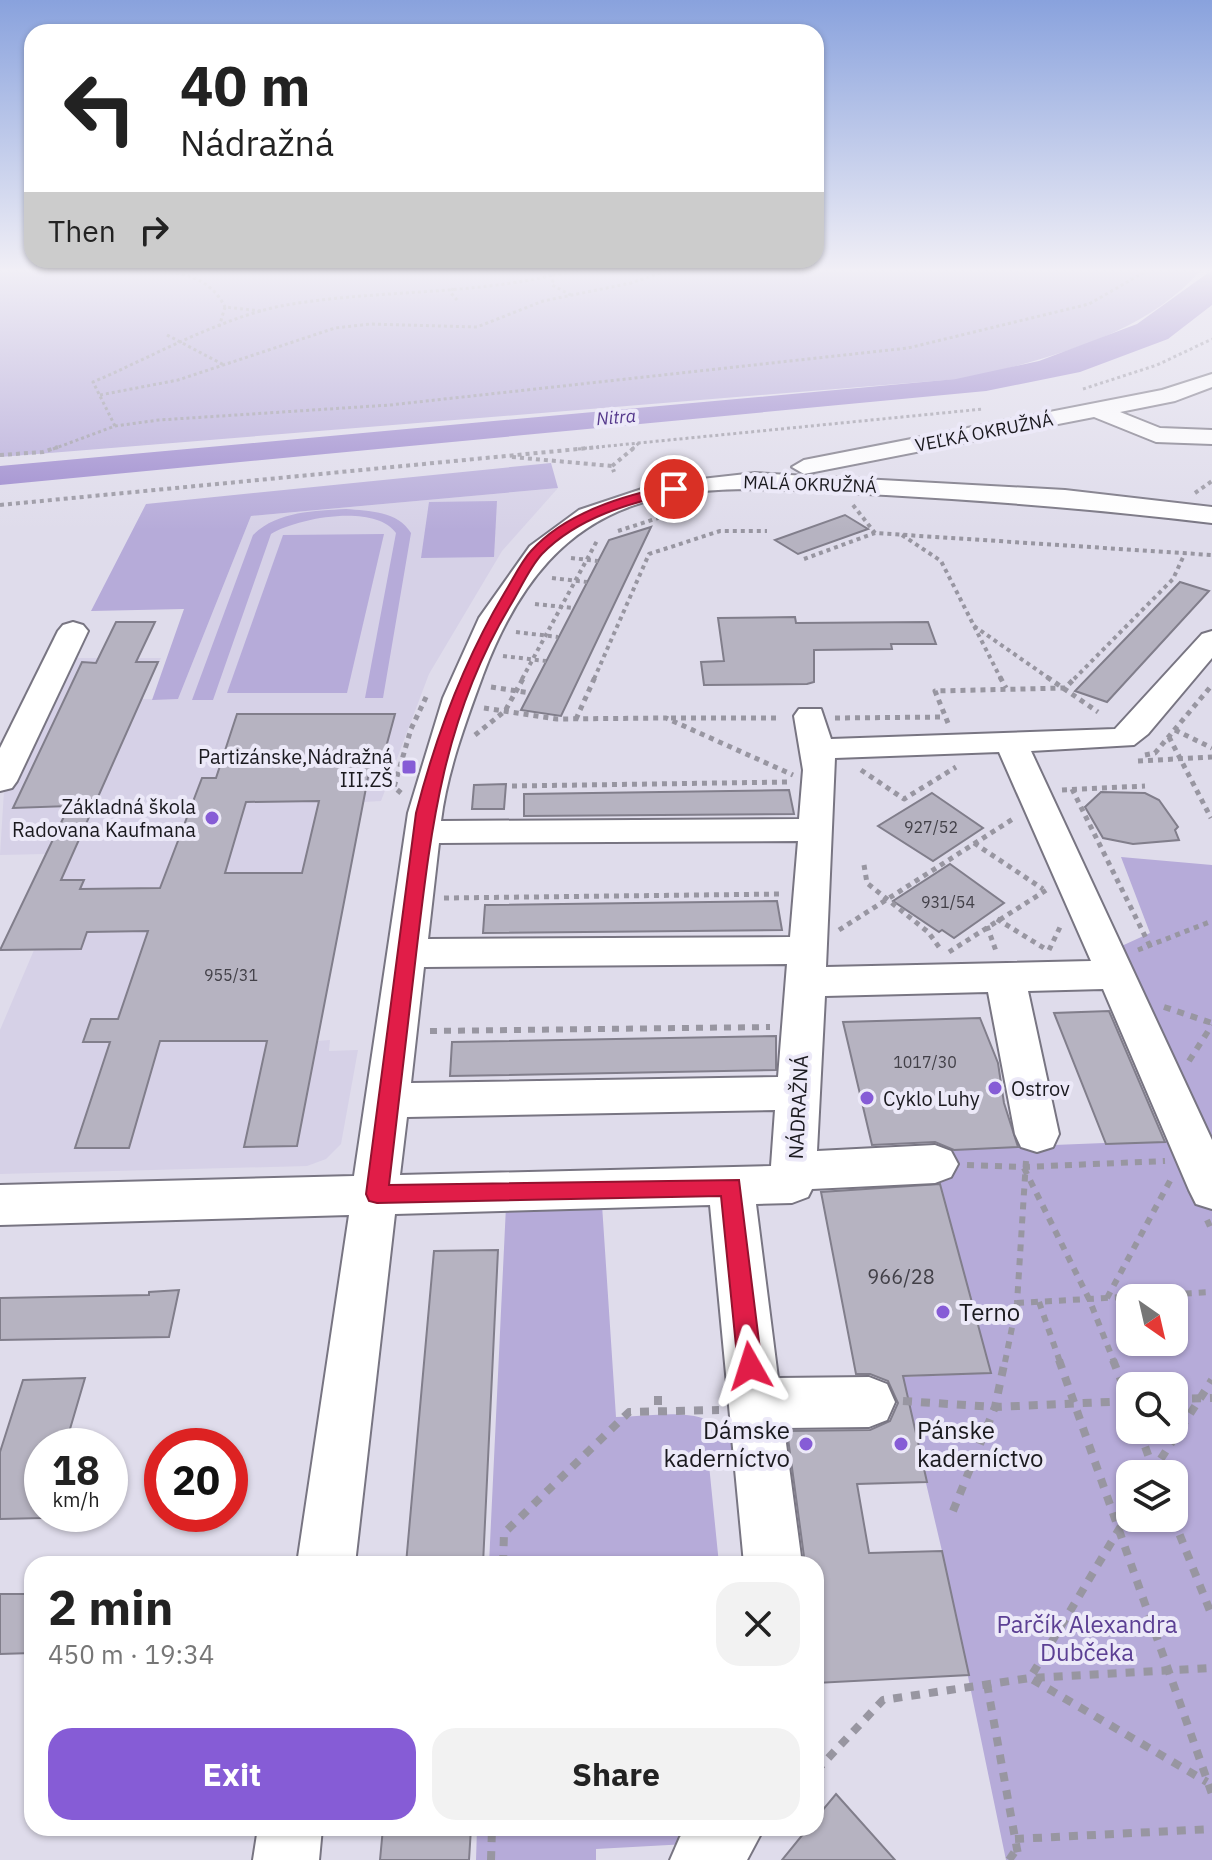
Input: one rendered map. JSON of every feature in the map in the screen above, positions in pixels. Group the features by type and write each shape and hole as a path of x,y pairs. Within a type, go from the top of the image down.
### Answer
{"street":[{"name":"VEĽKÁ OKRUŽNÁ","path":"755,480 804,467 1167,396 1212,380"},
{"path":"1097,410 1156,435 1212,437"},
{"name":"MALÁ OKRUŽNÁ","path":"422,832 440,752 465,682 490,628 536,553 567,527 621,502 704,483 755,480 1065,498 1209,512"},
{"path":"0,781 73,631"},
{"path":"814,744 952,731 1003,743 1123,738 1212,640"},
{"path":"1003,743 1035,797 1060,890 1113,968 1212,1190"},
{"name":"NÁDRAŽNÁ","path":"0,1205 792,1184 815,830 814,744"},
{"path":"327,1556 377,1194 422,832 815,830"},
{"path":"407,953 806,966 1005,978 1113,968"},
{"path":"1005,978 1030,1151"},
{"path":"388,1100 799,1093"},
{"path":"794,1171 935,1164"},
{"path":"731,1186 772,1556"},
{"path":"754,1406 869,1402"},
{"path":"286,1860 289,1836"},
{"path":"703,1860 725,1836"}],"path":[{"path":"115,426 93,382 154,357"},
{"path":"202,357 224,365"},
{"path":"100,395 178,380 249,357"},
{"path":"0,455 43,452 115,426 159,420 390,405 828,357"},
{"path":"1080,390 1174,357"},
{"path":"0,505 990,408"},
{"path":"499,456 612,466 639,443"},
{"path":"612,466 614,472"},
{"path":"849,502 875,533"},
{"path":"613,532 670,514"},
{"path":"576,719 649,554 720,531 767,531"},
{"path":"804,559 875,533 1212,555"},
{"path":"901,535 941,561 1006,688"},
{"path":"469,740 505,711 600,536"},
{"path":"512,786 814,744 952,731 935,691 1065,688 1173,579 1185,553"},
{"path":"551,578 587,582"},
{"path":"523,602 573,608"},
{"path":"973,625 1098,712"},
{"path":"508,631 558,637"},
{"path":"495,654 546,661"},
{"path":"1212,685 1155,753 1138,759 1212,757"},
{"path":"481,686 530,693"},
{"path":"471,706 576,719 666,718 814,744"},
{"path":"666,718 814,744"},
{"path":"1175,730 1212,748"},
{"path":"1169,737 1211,818"},
{"path":"852,764 904,799 1003,743"},
{"path":"806,966 884,901 974,843 1035,797 1072,789 1145,786"},
{"path":"1072,789 1150,946"},
{"path":"974,843 1060,890"},
{"path":"864,865 867,883 884,901 928,932 945,955 1060,890"},
{"path":"429,898 811,893"},
{"path":"1113,968 1150,946 1212,921"},
{"path":"430,1031 803,1027"},
{"path":"935,1164 1030,1151 1181,1161"},
{"path":"1030,1151 1118,1372"},
{"path":"953,1511 995,1407 1017,1303 1030,1151"},
{"path":"1107,1298 1174,1174"},
{"path":"1017,1303 1212,1292"},
{"path":"1039,1302 1116,1524"},
{"path":"1160,1460 1212,1380"},
{"path":"658,1396 658,1412"},
{"path":"1188,1398 1212,1398"},
{"path":"869,1402 931,1401 995,1407 1116,1402"},
{"path":"503,1556 504,1533 629,1412 754,1406"},
{"path":"1119,1532 1212,1794"},
{"path":"1030,1678 1119,1532"},
{"path":"1179,1532 1212,1616"},
{"path":"824,1763 883,1700 1030,1678 1212,1668"},
{"path":"1030,1678 1208,1783"},
{"path":"987,1684 1017,1850"},
{"path":"1009,1860 1017,1850 1212,1829"},
{"path":"491,1860 492,1836"}],"shaded area":[{"name":"Základná škola Radovana Kaufmana","path":"558,488 502,551 429,674 381,801 363,802 317,1041 330,1040 329,1051 358,1050 341,1144 326,1159 307,1166 0,1174 0,1030 34,950 1,950 46,854 0,855 4,791 71,658 161,658 142,699 178,699 251,516"}],"green space":[{"path":"0,357 1048,357 971,378 0,457"},
{"path":"551,463 558,488 251,516 178,699 152,700 184,609 91,611 146,504"},
{"path":"497,501 494,557 421,558 429,502"},
{"path":"346,509 391,516 411,533 383,698 365,698 396,533 386,524 371,518 335,516 299,523 271,534 213,700 192,700 253,535 285,517"},
{"path":"384,534 347,693 227,693 283,535"},
{"path":"1121,857 1212,865 1212,1154 1115,949 1150,933"},
{"name":"Parčík Alexandra Dubčeka","path":"1180,1140 1212,1208 1212,1860 1006,1860 942,1551 901,1377 991,1373 931,1150"},
{"path":"602,1205 616,1417 692,1416 708,1420 721,1429 732,1443 738,1463 709,1465 718,1556 489,1556 506,1206"},
{"path":"477,1836 696,1836 687,1844 596,1849 596,1860 476,1860"}],"water":[{"name":"Nitra","path":"1050,357 1121,357 1080,372 986,391 0,485 0,466 956,379"}],"building":[{"path":"845,515 868,529 798,554 775,540"},
{"path":"651,527 561,716 521,710 609,540"},
{"path":"1180,582 1209,591 1107,702 1075,691"},
{"path":"795,617 796,623 928,622 936,644 891,644 892,649 814,650 814,682 807,684 704,685 701,662 724,661 718,618"},
{"path":"116,622 155,622 136,662 158,662 61,880 84,880 80,889 160,888 202,778 216,778 237,714 395,714 382,762 371,762 297,1146 244,1147 267,1041 160,1041 129,1148 75,1148 110,1042 83,1042 91,1019 118,1019 148,931 87,932 81,949 0,950 69,806 13,808 82,662 96,663","holes":["319,801 302,873 225,873 246,802"]},
{"path":"506,784 504,809 472,809 474,785"},
{"path":"789,790 794,814 524,816 524,794"},
{"path":"1101,792 1145,793 1159,800 1178,827 1175,830 1179,840 1133,844 1103,838 1085,807"},
{"path":"932,793 983,828 933,861 878,826"},
{"path":"950,864 1004,903 954,938 942,930 939,932 893,901"},
{"path":"777,901 782,930 483,933 485,905"},
{"path":"1109,1011 1165,1142 1106,1144 1054,1013"},
{"path":"980,1018 998,1063 1004,1103 1018,1147 954,1150 935,1142 872,1145 843,1022"},
{"path":"776,1036 776,1070 450,1076 452,1042"},
{"path":"940,1184 991,1373 903,1376 927,1482 857,1484 869,1553 942,1551 969,1675 824,1683 824,1556 804,1556 787,1431 870,1430 890,1421 898,1403 888,1381 870,1374 856,1374 821,1192"},
{"path":"498,1250 483,1556 407,1556 434,1251"},
{"path":"179,1290 169,1337 0,1340 0,1298 149,1295 149,1292"},
{"path":"85,1378 70,1428 24,1428 24,1518 0,1519 0,1452 23,1380"},
{"path":"0,1594 24,1594 24,1653 0,1654"},
{"path":"836,1794 895,1860 782,1860 802,1836 824,1836 824,1808"},
{"path":"382,1836 470,1836 469,1860 380,1860"}],"place":[{"name":"Partizánske,Nádražná III.ZŠ","path":"409,767"},
{"name":"Základná škola Radovana Kaufmana","path":"212,818"},
{"name":"Ostrov","path":"995,1088"},
{"name":"Cyklo Luhy","path":"867,1098"},
{"name":"Terno","path":"943,1312"},
{"name":"Dámske kaderníctvo","path":"806,1444"},
{"name":"Pánske kaderníctvo","path":"901,1444"}],"route":[{"path":"674,489 644,495 597,512 567,527 536,553 490,628 465,682 440,752 425,813 377,1194 731,1186 750,1366"}]}
